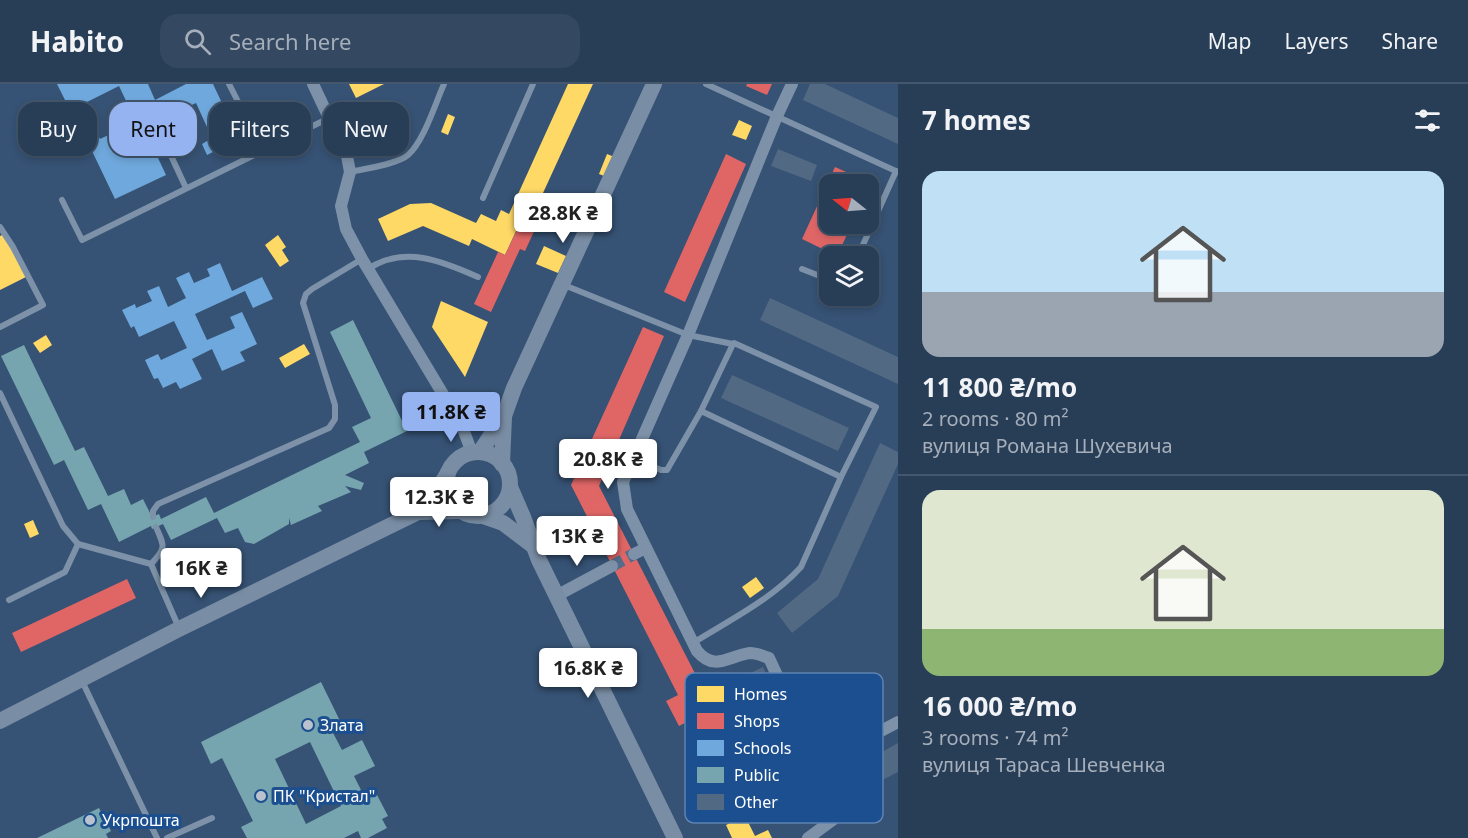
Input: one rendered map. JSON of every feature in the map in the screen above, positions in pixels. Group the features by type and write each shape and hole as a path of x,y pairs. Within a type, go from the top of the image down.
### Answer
{"street":[{"path":"313,84 323,105"},
{"path":"502,464 504,416 514,388 654,84"},
{"path":"776,673 769,658 760,654 751,653 718,662 704,660 693,643 627,509 623,482 632,457 688,335 792,84"},
{"path":"347,156 350,172 341,206 346,229 476,453"},
{"path":"476,453 504,416"},
{"path":"0,720 418,512 434,495 457,460 476,453 489,454 507,471 510,487 533,546 675,838"},
{"path":"448,473 446,490 448,498 459,511"},
{"path":"483,516 498,509 504,503 510,487"},
{"path":"418,512 459,511 483,516 503,523 533,546"},
{"path":"634,554 646,548"},
{"path":"556,596 612,566"},
{"path":"883,730 898,722"},
{"path":"808,838 829,823"}],"lane":[{"path":"229,84 238,102"},
{"path":"350,172 375,168 407,157 417,144 444,84"},
{"path":"483,198 533,84"},
{"path":"706,84 897,172 863,246"},
{"path":"723,92 726,84"},
{"path":"62,200 82,240 323,121"},
{"path":"171,156 186,188"},
{"path":"0,227 43,305 0,327"},
{"path":"153,517 153,511 158,504 329,428 335,419 334,405 303,303 306,294 312,289 365,264 375,264 395,257 425,256 478,277"},
{"path":"802,269 819,276"},
{"path":"563,284 688,335 734,343 876,407 841,477 801,567 756,604 693,643"},
{"path":"632,457 667,470 701,411 733,344"},
{"path":"0,393 63,526 78,544 151,564"},
{"path":"701,411 841,477"},
{"path":"151,564 163,552 164,544 156,527"},
{"path":"9,600 65,572 78,544"},
{"path":"151,564 179,629"},
{"path":"82,680 157,838"},
{"path":"167,838 212,818"}],"building: Homes":[{"path":"349,84 384,84 356,98"},
{"path":"568,84 593,84 532,217 524,214 505,255 472,239 469,246 423,226 388,241 378,219 410,204 431,203 476,223 481,214 496,221 501,210 509,214"},
{"path":"448,114 455,117 448,135 441,132"},
{"path":"739,120 752,126 746,140 732,135"},
{"path":"607,154 617,158 609,178 599,174"},
{"path":"4,234 26,277 0,290 0,236"},
{"path":"278,235 286,247 282,250 289,261 280,267 265,245"},
{"path":"544,246 566,256 558,273 536,264"},
{"path":"441,301 488,322 465,377 432,327"},
{"path":"46,335 52,345 40,353 33,343"},
{"path":"304,344 310,354 285,368 279,358"},
{"path":"33,520 39,534 30,538 24,524"},
{"path":"756,577 764,588 750,598 742,587"},
{"path":"748,823 755,836 768,830 772,838 732,838 726,825"}],"building: Shops":[{"path":"747,84 772,84 767,95 746,86"},
{"path":"726,154 746,164 685,302 664,292"},
{"path":"835,167 851,174 832,174"},
{"path":"819,202 819,234 847,234 842,246 819,247 802,239"},
{"path":"522,219 537,225 525,251 520,249 491,312 474,304 498,252 505,255"},
{"path":"643,327 664,336 599,486 695,673 685,673 685,723 679,726 666,701 678,695 571,485"},
{"path":"127,579 136,598 21,652 12,633"}],"building: Schools":[{"path":"57,84 148,84 155,100 186,84 213,84 222,102 209,102 209,131 197,102 127,102 119,86 87,102 66,102"},
{"path":"97,133 100,139 109,135 109,156 157,156 166,175 115,199 94,156 97,156"},
{"path":"209,140 209,154 207,155 202,144"},
{"path":"220,263 232,291 262,277 273,299 253,308 245,291 195,314 207,340 235,328 230,317 242,312 257,344 240,352 245,361 222,371 212,349 192,359 202,379 180,389 176,382 163,388 158,378 154,379 145,360 158,354 161,360 187,348 174,321 139,337 134,326 131,328 122,310 135,304 136,308 152,301 147,291 159,286 168,307 186,298 176,278 189,272 194,283 210,276 207,269"}],"building: Public":[{"path":"353,320 407,431 364,452 369,463 345,475 364,483 361,490 345,486 351,492 318,506 322,511 291,525 289,518 289,524 254,544 245,542 238,528 225,533 217,518 171,540 163,524 152,529 151,526 119,542 101,504 88,510 64,460 54,465 1,356 24,345 75,451 84,447 108,496 124,489 131,505 143,499 152,517 159,514 161,519 206,497 214,513 360,442 352,427 371,418 330,332"},
{"path":"321,682 342,725 332,731 342,750 362,740 375,766 354,776 364,796 375,791 388,816 382,819 387,828 368,838 361,838 358,831 344,838 247,838 241,827 253,821 222,758 211,764 201,742","holes":["310,742 341,806 306,824 275,759"]},
{"name":"Укрпошта","path":"99,808 111,831 106,834 108,838 37,838"}],"building: Other":[{"path":"810,84 825,84 898,118 898,144 803,100"},
{"path":"778,149 817,165 811,181 771,166"},
{"path":"770,298 898,357 898,384 760,320"},
{"path":"732,375 849,428 838,451 721,398"},
{"path":"880,443 898,452 898,464 838,596 792,633 777,613 818,579"},
{"path":"763,667 766,673 750,673"},
{"path":"898,743 898,772 883,780 883,752"}],"tunnel":[{"path":"612,566 634,554"}],"place":[{"name":"Злата","path":"308,725"},
{"name":"ПК \"Кристал\"","path":"261,796"},
{"name":"Укрпошта","path":"90,820"}]}
